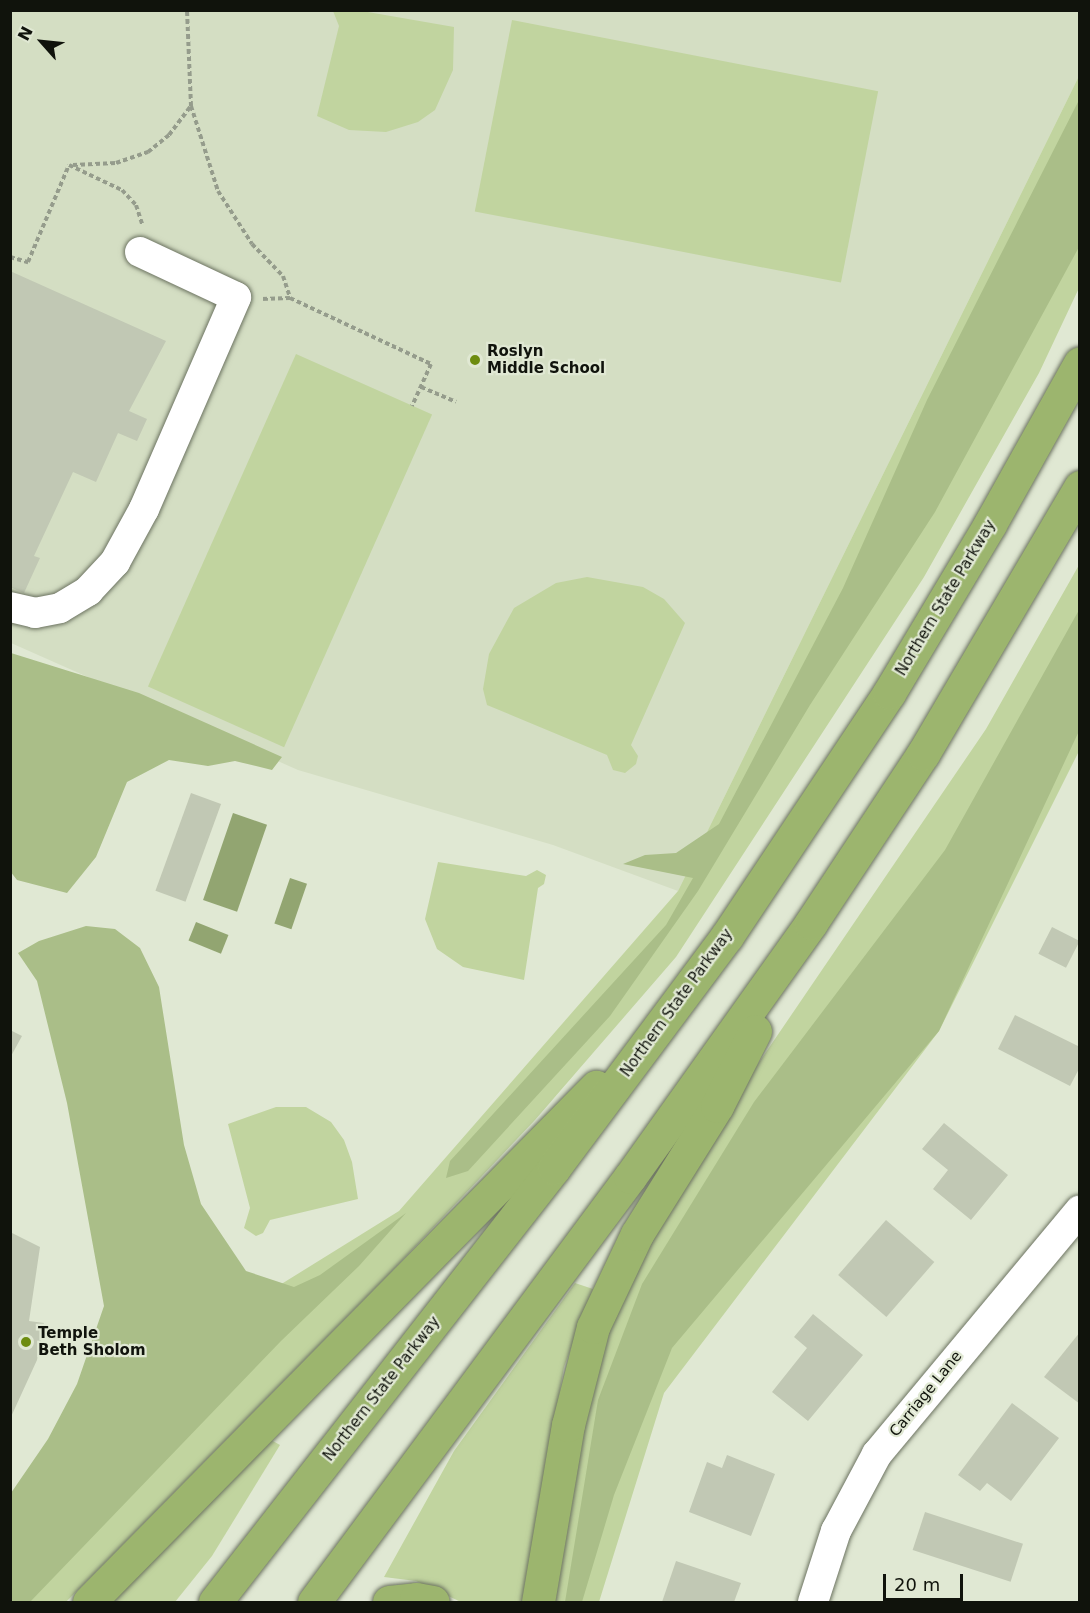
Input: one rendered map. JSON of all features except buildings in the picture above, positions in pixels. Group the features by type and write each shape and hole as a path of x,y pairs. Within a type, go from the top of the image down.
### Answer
{"highway":[{"name":"Northern State Parkway","path":"215,1602 670,1015 889,693 990,524 1080,363"},
{"path":"314,1602 630,1177 811,923 923,754 1080,487"},
{"path":"538,1602 575,1391 602,1306 636,1234 717,1106 811,923"},
{"path":"88,1602 531,1149 670,1015"},
{"path":"389,1602 416,1599 434,1602"}],"street":[{"path":"10,607 35,613 60,608 88,591 115,562 144,509 236,297 140,252"},
{"name":"Carriage Lane","path":"813,1602 836,1531 877,1454 1080,1210"}],"path":[{"path":"187,10 191,106 218,191 242,231 283,276 290,298"},
{"path":"69,165 116,163 148,152 169,135 191,106"},
{"path":"69,165 107,180 136,205 142,222 140,252"},
{"path":"11,255 28,262 69,165"},
{"path":"236,297 290,298 431,364 412,406"},
{"path":"421,387 456,402"}],"shaded area":[{"name":"Roslyn Middle School","path":"11,11 1079,11 1079,76 678,891 553,845 298,770 11,643"},
{"path":"333,11 362,11 454,27 453,70 435,110 418,122 386,132 349,130 317,116 339,26"},
{"path":"512,20 878,91 841,283 475,211"},
{"path":"1079,76 1079,288 1039,373 924,577 676,957 535,1120 391,1272 66,1602 11,1602 85,1406 399,1211 678,891"},
{"path":"1079,100 1079,247 935,512 810,705 698,891 610,1016 468,1171 446,1178 450,1161 666,925 693,878 623,864 645,855 676,853 719,824 843,588 927,400"},
{"path":"296,354 432,415 284,747 148,687"},
{"path":"1079,565 1079,751 939,1031 664,1393 599,1602 549,1602 581,1412 619,1283 664,1202 986,729"},
{"path":"587,577 643,587 664,599 685,623 631,745 638,756 636,764 625,773 613,770 607,755 487,705 483,689 489,654 514,608 556,583"},
{"path":"1079,610 1079,731 939,1031 672,1348 614,1495 582,1602 565,1602 598,1400 642,1284 754,1102 945,850"},
{"path":"11,653 139,693 282,757 272,770 235,761 208,766 169,760 127,782 96,857 67,893 17,880 10,871"},
{"path":"233,813 267,825 237,912 203,900"},
{"path":"438,862 526,876 537,870 546,875 544,884 538,888 524,980 463,967 437,949 425,919"},
{"path":"290,878 307,884 291,929 274,923"},
{"path":"196,922 228,935 221,954 189,941"},
{"path":"86,926 115,929 140,948 159,987 184,1145 201,1204 246,1271 294,1287 320,1275 406,1213 359,1266 281,1341 30,1602 11,1602 11,1493 48,1439 77,1384 104,1306 67,1103 37,981 18,953 39,941"},
{"path":"276,1107 306,1107 331,1122 344,1140 352,1162 358,1199 270,1220 263,1233 256,1236 244,1228 250,1208 228,1124"},
{"path":"575,1283 593,1289 564,1367 522,1602 461,1602 416,1581 384,1577 454,1451"},
{"path":"264,1436 280,1445 212,1556 175,1602 100,1602"}],"place":[{"name":"Roslyn Middle School","path":"475,360"},
{"name":"Temple Beth Sholom","path":"26,1342"}]}
